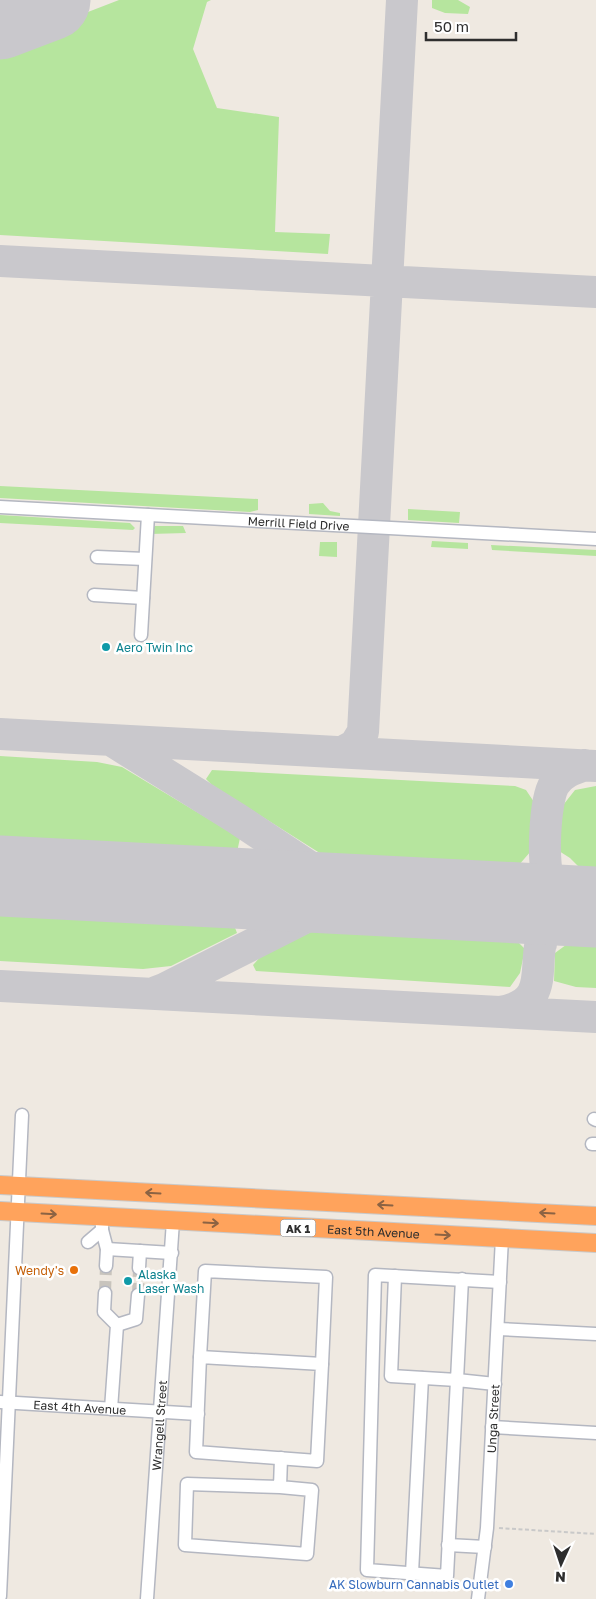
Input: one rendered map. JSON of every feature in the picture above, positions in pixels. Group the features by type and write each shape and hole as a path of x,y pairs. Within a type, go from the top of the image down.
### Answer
{"highway":[{"name":"AK 1","path":"0,1185 596,1216"},
{"name":"East 5th Avenue","path":"0,1211 102,1224 173,1221 596,1243"}],"street":[{"name":"Merrill Field Drive","path":"0,508 596,540"},
{"path":"141,635 148,515"},
{"path":"97,557 145,559"},
{"path":"94,596 143,598"},
{"path":"0,1596 4,1402 18,1212 22,1115"},
{"name":"Wrangell Street","path":"147,1599 173,1221"},
{"path":"88,1242 102,1224"},
{"path":"102,1224 107,1249 106,1266"},
{"name":"Unga Street","path":"478,1599 487,1528 502,1238"},
{"path":"107,1249 172,1253"},
{"path":"139,1268 140,1252"},
{"path":"205,1271 326,1277 322,1364 316,1461 196,1452 205,1271"},
{"path":"462,1280 447,1576 367,1570 375,1275 500,1282"},
{"path":"391,1376 396,1276"},
{"path":"105,1293 104,1312 117,1325 111,1409"},
{"path":"117,1325 136,1319 138,1295"},
{"path":"498,1329 596,1334"},
{"path":"200,1357 322,1364"},
{"path":"372,1376 457,1380 495,1384"},
{"path":"412,1574 422,1378"},
{"name":"East 4th Avenue","path":"4,1402 198,1414"},
{"path":"492,1428 596,1433"},
{"path":"280,1487 281,1458"},
{"path":"187,1484 280,1487 312,1490 307,1554 185,1545 187,1484"},
{"path":"448,1545 484,1548"}],"path":[{"path":"487,1528 596,1534"}],"green space":[{"path":"119,0 211,0 207,2 193,49 217,108 279,117 275,232 330,234 328,254 0,235 0,46"},
{"path":"432,0 458,0 470,7 468,14 445,13 432,8"},
{"path":"0,486 258,499 258,510 250,512 0,498"},
{"path":"323,503 330,511 340,513 340,516 309,514 309,504"},
{"path":"408,509 460,512 459,523 408,520"},
{"path":"0,515 130,523 135,528 133,530 0,523"},
{"path":"155,526 183,526 186,533 150,534 150,530"},
{"path":"432,541 468,543 468,549 431,547"},
{"path":"320,542 337,542 337,557 319,556"},
{"path":"491,545 596,550 596,556 492,550"},
{"path":"0,756 97,762 122,767 240,838 237,852 0,840"},
{"path":"212,770 515,786 526,790 534,802 531,851 518,866 326,857 212,785 206,779"},
{"path":"596,786 596,869 580,868 559,851 560,809 575,790"},
{"path":"0,909 234,925 237,933 171,966 143,969 0,961"},
{"path":"330,926 512,936 525,949 520,973 510,987 256,971 253,965 261,956 317,929"},
{"path":"574,939 596,941 596,988 576,987 554,981 555,953"}],"taxiway":[{"path":"342,752 355,745 363,732 402,0"},
{"path":"0,261 596,292"},
{"path":"0,734 596,766"},
{"path":"114,742 236,818 331,881 372,895"},
{"path":"583,906 564,897 556,891 550,882 547,874 545,834 548,804 554,785 564,774 585,765"},
{"path":"156,992 332,904 372,895"},
{"path":"496,902 513,907 526,915 535,926 541,944"},
{"path":"500,1012 518,1007 529,999 535,989 539,952 542,939 550,923 563,913 583,906"},
{"path":"0,986 596,1017"}],"runway":[{"path":"0,19 50,0"},
{"path":"0,876 596,907"}],"tunnel":[{"path":"105,1293 106,1266"},
{"path":"138,1295 139,1268"}],"place":[{"name":"Aero Twin Inc","path":"106,647"},
{"name":"Wendy's","path":"74,1270"},
{"name":"Alaska Laser Wash","path":"128,1281"},
{"name":"AK Slowburn Cannabis Outlet","path":"509,1584"}]}
